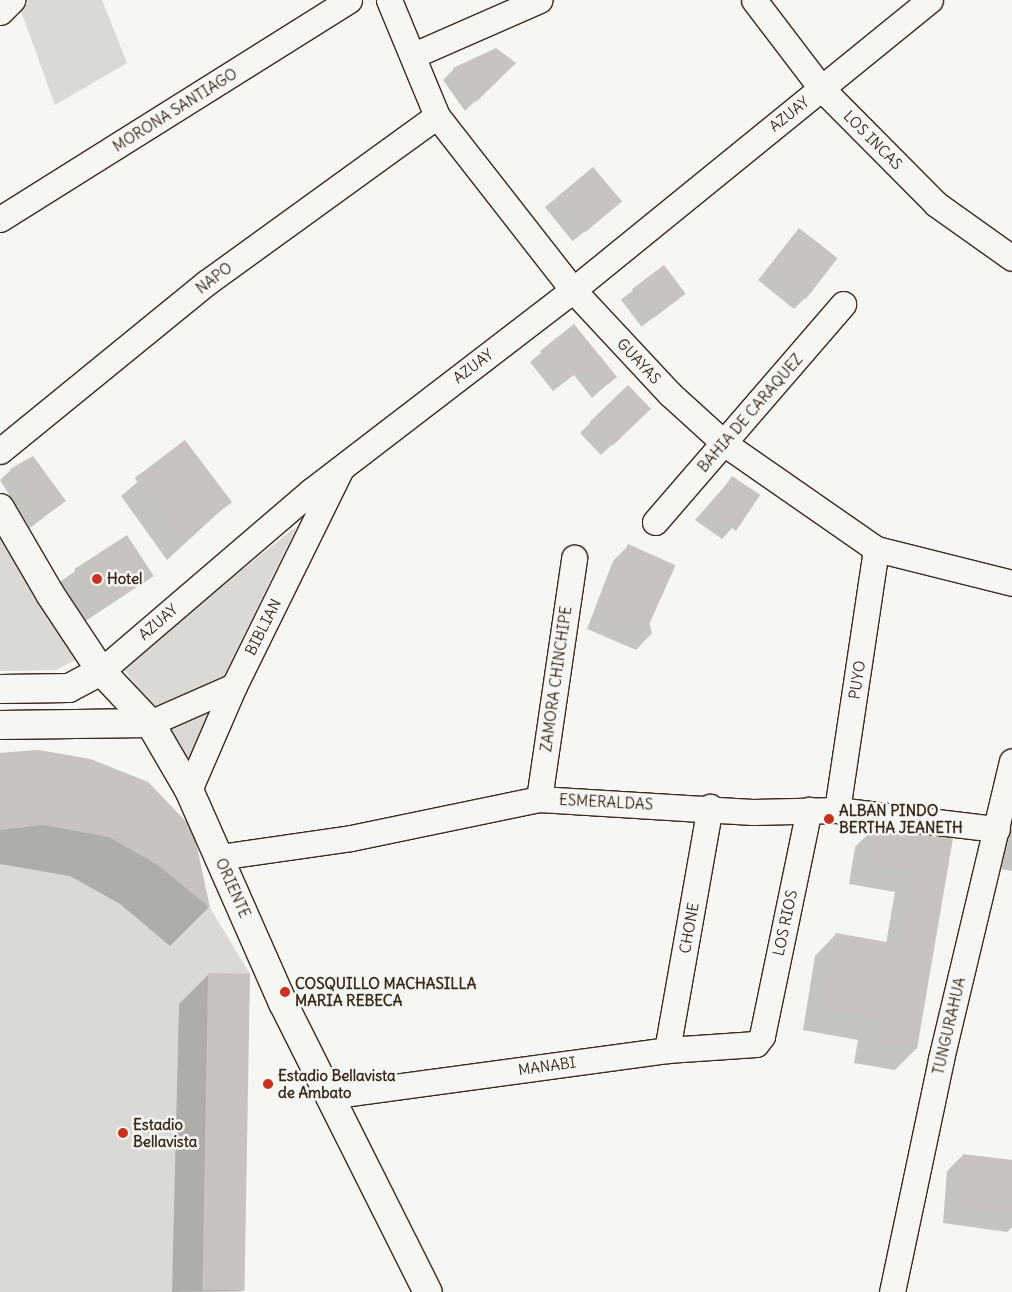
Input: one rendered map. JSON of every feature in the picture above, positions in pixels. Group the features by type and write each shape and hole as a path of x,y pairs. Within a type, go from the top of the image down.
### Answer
{"main road":[{"path":"0,10 11,0"},
{"name":"ORIENTE","path":"0,508 50,594 101,671 150,723 189,790 328,1096 428,1292"},
{"name":"AZUAY","path":"0,689 69,688 101,671"},
{"path":"0,725 150,723"}],"street":[{"name":"MORONA SANTIAGO","path":"0,219 349,0"},
{"name":"GUAYAS","path":"389,0 414,55 437,116 573,290 670,394 725,444 876,549 1012,583"},
{"path":"414,55 539,0"},
{"name":"LOS INCAS","path":"754,0 822,88 936,204 1012,258"},
{"name":"AZUAY","path":"101,671 342,467 573,290 930,0"},
{"name":"NAPO","path":"0,450 206,283 437,116"},
{"name":"BAHIA DE CARAQUEZ","path":"655,522 725,444 843,304"},
{"name":"BIBLIAN","path":"189,790 234,686 342,467"},
{"name":"PUYO","path":"837,810 876,549"},
{"name":"ZAMORA CHINCHIPE","path":"539,799 574,558"},
{"path":"150,723 234,686"},
{"name":"TUNGURAHUA","path":"892,1292 939,1068 1012,761"},
{"name":"ESMERALDAS","path":"219,857 350,838 539,799 710,807 753,812 837,810 997,829"},
{"name":"CHONE","path":"667,1050 710,807"},
{"name":"LOS RIOS","path":"762,1036 809,810"},
{"name":"MANABI","path":"328,1096 667,1050 756,1044 762,1036"}],"shaded area":[{"path":"17,0 102,0 127,63 55,105"},
{"path":"0,522 81,657 56,670 0,671"},
{"path":"297,526 222,680 152,709 122,666"},
{"path":"219,705 190,763 164,726"},
{"name":"Estadio Bellavista","path":"38,750 90,759 148,782 193,829 210,908 250,974 241,1292 0,1292 0,753"}],"building":[{"path":"496,48 516,63 476,102 453,68"},
{"path":"593,167 622,201 585,232 556,198"},
{"path":"799,228 838,258 806,299 767,269"},
{"path":"664,265 686,294 654,318 632,289"},
{"path":"574,324 617,377 603,388 585,365 564,382 540,351"},
{"path":"628,385 651,409 613,446 590,422"},
{"path":"185,440 232,502 182,540 135,478"},
{"path":"33,456 66,501 42,518 10,469"},
{"path":"732,476 760,495 736,531 708,512"},
{"path":"127,535 154,576 101,610 74,569"},
{"path":"628,544 676,565 646,632 598,611"},
{"path":"38,750 90,759 148,782 193,829 210,908 159,866 109,837 42,825 0,830 0,753"},
{"path":"876,825 953,838 917,1049 875,1042 879,1019 823,1009 836,933 903,945 916,871 870,863"},
{"path":"208,973 250,974 244,1291 202,1290"},
{"path":"963,1154 1012,1160 1012,1214 959,1207"}],"place":[{"name":"Hotel","path":"97,579"},
{"name":"ALBAN PINDO BERTHA JEANETH","path":"829,819"},
{"name":"COSQUILLO MACHASILLA MARIA REBECA","path":"285,992"},
{"name":"Estadio Bellavista de Ambato","path":"268,1084"},
{"name":"Estadio Bellavista","path":"123,1133"}]}
